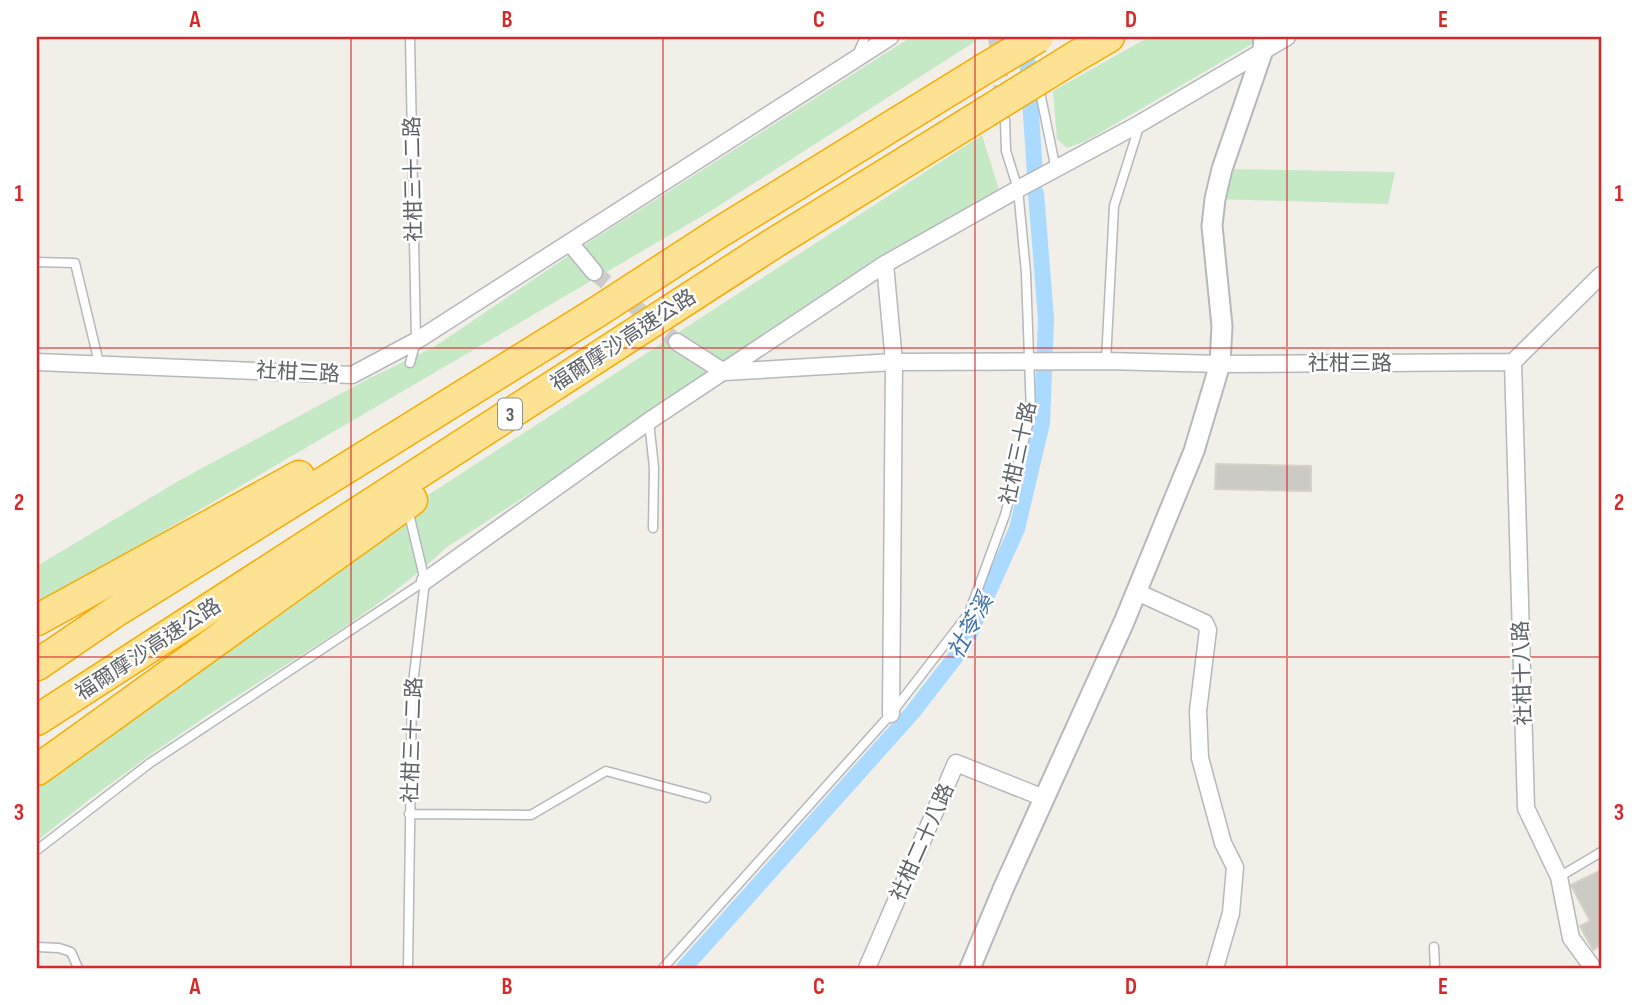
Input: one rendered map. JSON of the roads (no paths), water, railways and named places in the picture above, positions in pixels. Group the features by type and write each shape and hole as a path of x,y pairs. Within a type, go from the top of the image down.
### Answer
{"highway":[{"name":"福爾摩沙高速公路","path":"37,720 727,273 996,116 1073,58 1109,37"},
{"name":"福爾摩沙高速公路","path":"37,665 115,612 597,312 720,232 984,69 1038,41"},
{"path":"37,770 727,273"},
{"path":"37,620 597,312"}],"street":[{"name":"社柑三路","path":"37,362 352,375 416,341 890,37"},
{"path":"425,581 649,421 885,264 1139,124 1263,44 1287,37"},
{"path":"970,968 1137,592 1194,451 1220,364 1222,326 1212,226 1215,198 1263,44"},
{"path":"570,243 594,272"},
{"path":"885,264 894,362 891,714"},
{"path":"1513,362 1601,275"},
{"path":"677,342 724,372 894,362 1031,361"},
{"name":"社柑三路","path":"1031,361 1220,364 1513,362"},
{"name":"社柑十八路","path":"1513,362 1526,808 1559,877 1571,938 1594,968"},
{"path":"1137,592 1205,622 1209,631 1198,711 1200,758 1223,843 1235,867 1231,913 1215,968"},
{"name":"社柑二十八路","path":"867,968 956,763 1044,798"}],"lane":[{"name":"社柑三十二路","path":"410,37 416,341 410,363"},
{"path":"856,57 865,37"},
{"path":"1039,72 1039,95 1056,170"},
{"name":"社柑三十路","path":"663,968 891,714 969,614 1005,514 1031,413 1026,273 1018,189 996,116"},
{"path":"1106,361 1114,206 1139,124"},
{"path":"37,262 75,263 99,363"},
{"path":"649,421 654,468 653,528"},
{"name":"社柑三十二路","path":"408,968 412,692 425,581 409,514"},
{"path":"37,850 150,764 425,581"},
{"path":"409,814 531,815 606,771 706,798"},
{"path":"1559,877 1601,852"},
{"path":"37,947 59,948 71,953 78,968"},
{"path":"1434,947 1435,968"},
{"path":"1594,968 1601,965"}],"waterway":[{"name":"社苓溪","path":"1026,40 1035,174"},
{"name":"社苓溪","path":"684,968 912,713 964,646 1017,529 1042,423 1046,319 1036,193"}],"tunnel":[{"path":"996,37 1003,104"},
{"path":"594,272 677,342"}]}
